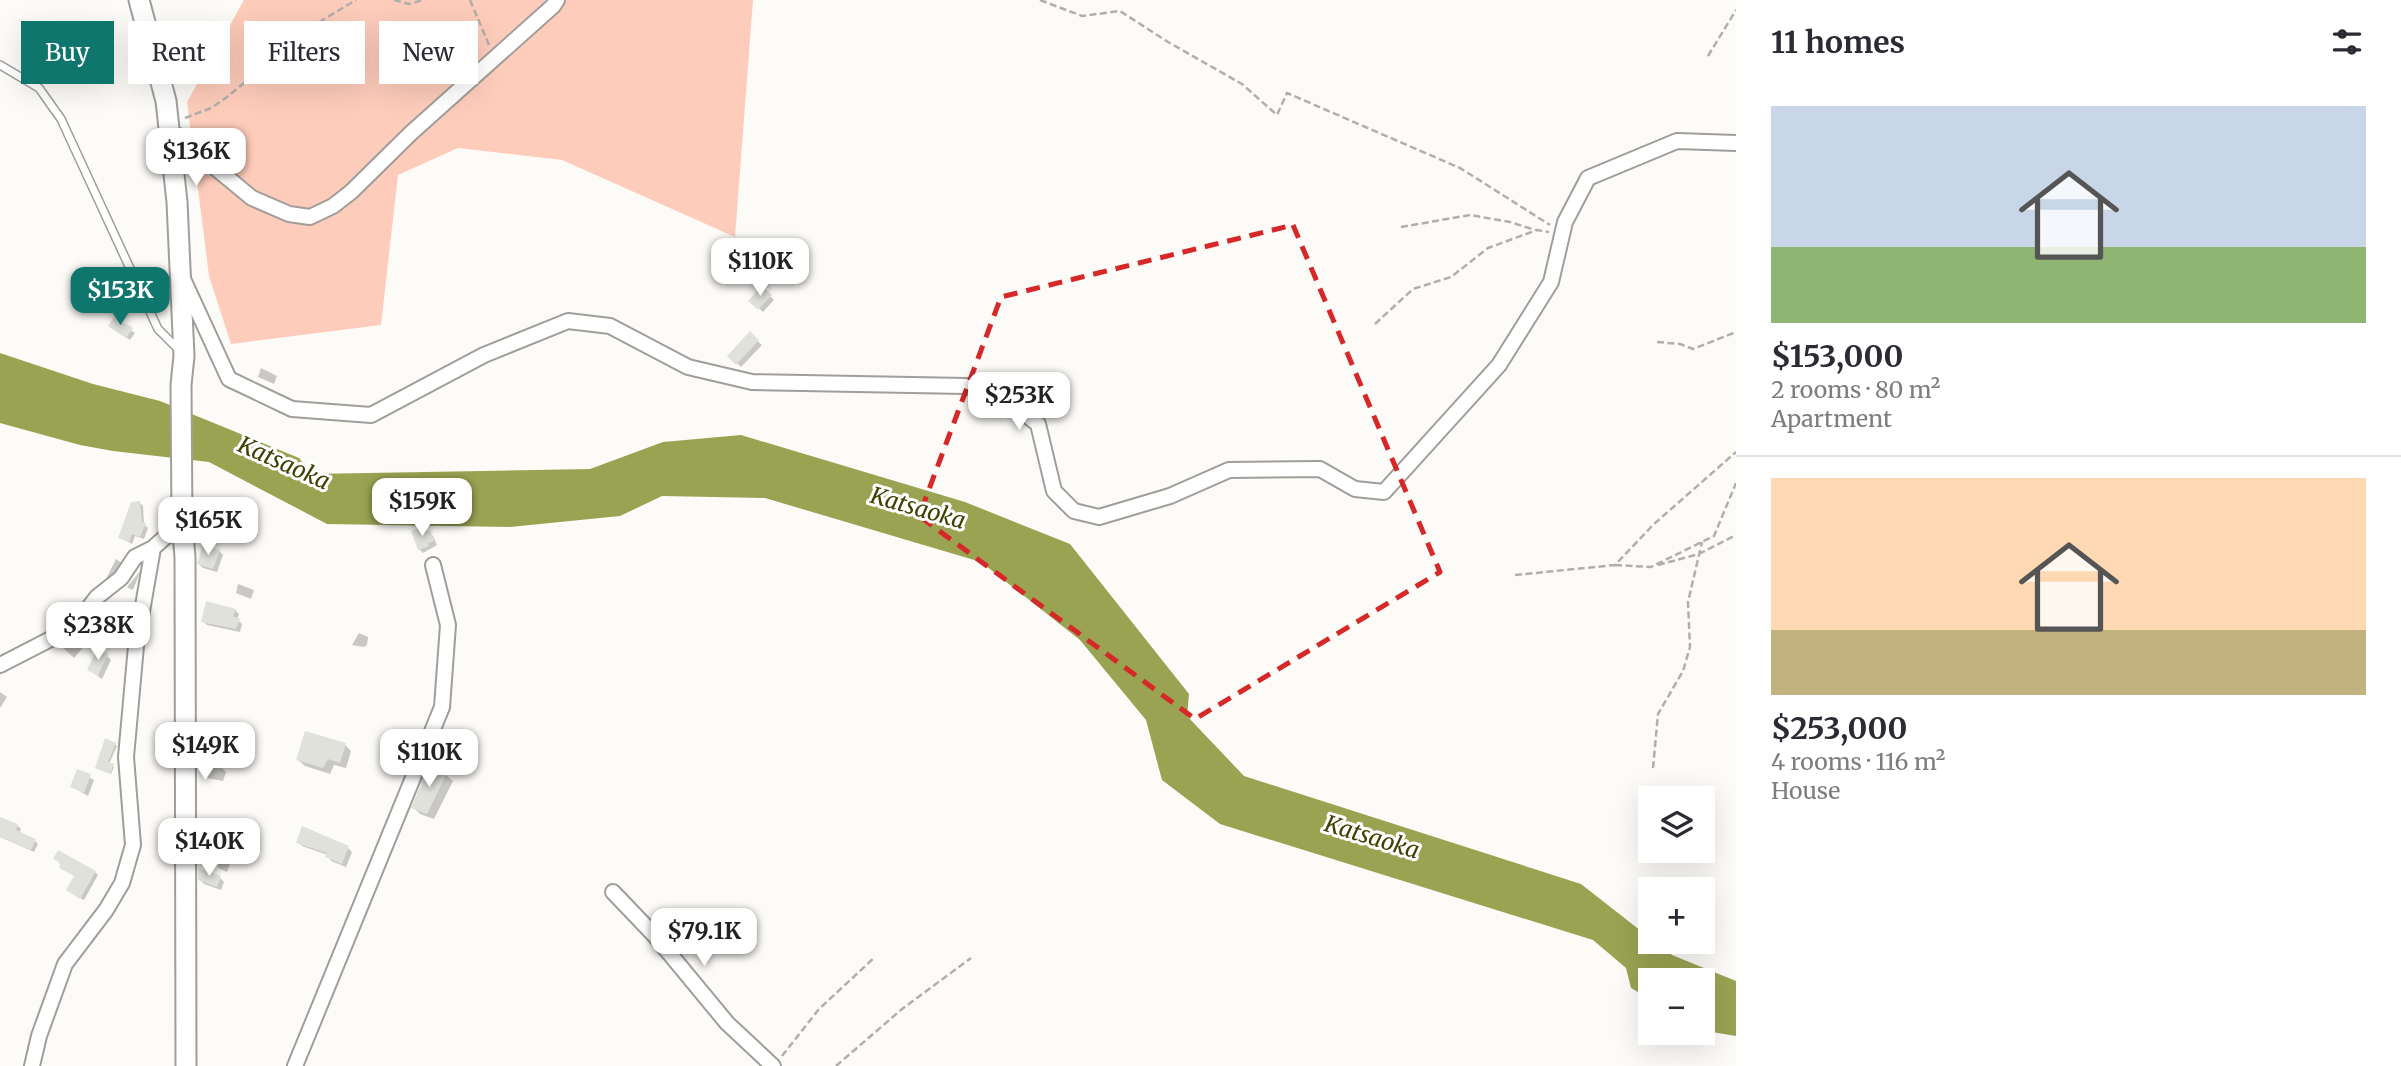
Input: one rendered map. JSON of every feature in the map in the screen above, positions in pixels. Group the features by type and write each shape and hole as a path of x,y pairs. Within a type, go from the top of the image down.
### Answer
{"main road":[{"path":"139,0 166,101 177,202 184,356 181,385 182,522 185,558 186,1066"}],"street":[{"path":"169,125 252,198 289,214 310,217 333,206 351,192 411,133 557,0"},
{"path":"180,271 229,379 292,409 371,415 484,355 568,321 610,326 688,367 752,382 966,386 1003,397 1038,424 1054,491 1074,511 1099,517 1170,496 1229,470 1320,470 1355,489 1384,492 1499,365 1551,282 1565,222 1588,178 1677,141 1736,143"},
{"path":"0,665 74,626 97,597 121,578 135,557 153,548 182,522"},
{"path":"32,1066 39,1035 65,964 106,910 122,883 132,845 126,757 136,646 153,548"},
{"path":"295,1066 442,707 448,625 433,565"},
{"path":"613,891 656,937 727,1023 777,1061"}],"lane":[{"path":"0,65 39,88 61,119 158,329 184,356"}],"path":[{"path":"169,125 211,108 244,83 282,40 356,0"},
{"path":"394,0 409,4 423,0"},
{"path":"470,0 494,58"},
{"path":"1040,0 1082,16 1120,11 1168,43 1242,85 1277,115 1287,93 1460,167 1562,233"},
{"path":"1709,55 1736,10"},
{"path":"1401,227 1470,215 1562,233"},
{"path":"1375,324 1413,289 1451,277 1488,248 1537,230"},
{"path":"1657,342 1679,344 1693,349 1736,332"},
{"path":"1615,565 1654,524 1736,452"},
{"path":"1651,567 1714,536 1736,483"},
{"path":"1516,575 1615,565 1651,567 1699,554 1736,535"},
{"path":"1653,768 1658,714 1683,671 1690,648 1688,602 1702,542"},
{"path":"777,1061 819,1009 875,957"},
{"path":"836,1066 902,1009 971,958"}],"highlighted area":[{"path":"1293,225 1440,572 1195,719 919,516 1001,297"}],"shaded area":[{"path":"244,0 753,0 735,237 562,160 458,148 398,175 381,325 231,344 209,276 187,102 197,84 230,84 230,25"}],"water":[{"name":"Katsaoka","path":"0,353 93,384 160,401 299,458 311,474 590,469 663,442 741,435 965,502 1070,544 1189,694 1187,716 1244,776 1581,884 1638,929 1638,954 1671,954 1704,968 1638,968 1638,992 1631,988 1626,968 1593,940 1220,824 1162,780 1146,720 1080,640 981,562 765,498 662,496 620,516 510,527 327,524 209,462 80,445 0,423"},
{"path":"1715,972 1736,981 1736,1036 1715,1032"}],"building":[{"path":"762,286 772,295 758,310 748,301"},
{"path":"114,317 133,328 126,338 108,326"},
{"path":"750,331 759,340 736,365 727,356"},
{"path":"140,501 142,522 146,523 140,537 132,534 129,542 118,538 131,502"},
{"path":"425,526 427,532 430,530 434,541 418,550 411,531"},
{"path":"203,544 220,550 213,569 197,564"},
{"path":"206,601 236,609 233,616 240,619 236,629 201,622"},
{"path":"97,649 108,654 98,676 87,670"},
{"path":"305,731 346,743 340,763 328,759 323,768 296,760"},
{"path":"105,738 116,743 108,762 114,764 110,774 95,768"},
{"path":"430,763 447,773 427,814 411,808"},
{"path":"77,769 91,774 84,793 70,787"},
{"path":"0,817 18,824 16,830 36,839 31,850 0,837"},
{"path":"302,826 349,846 342,864 325,857 327,853 296,843"},
{"path":"58,850 96,871 80,899 66,890 74,876 59,868 61,863 53,859"},
{"path":"198,868 221,876 217,887 198,880"}]}
